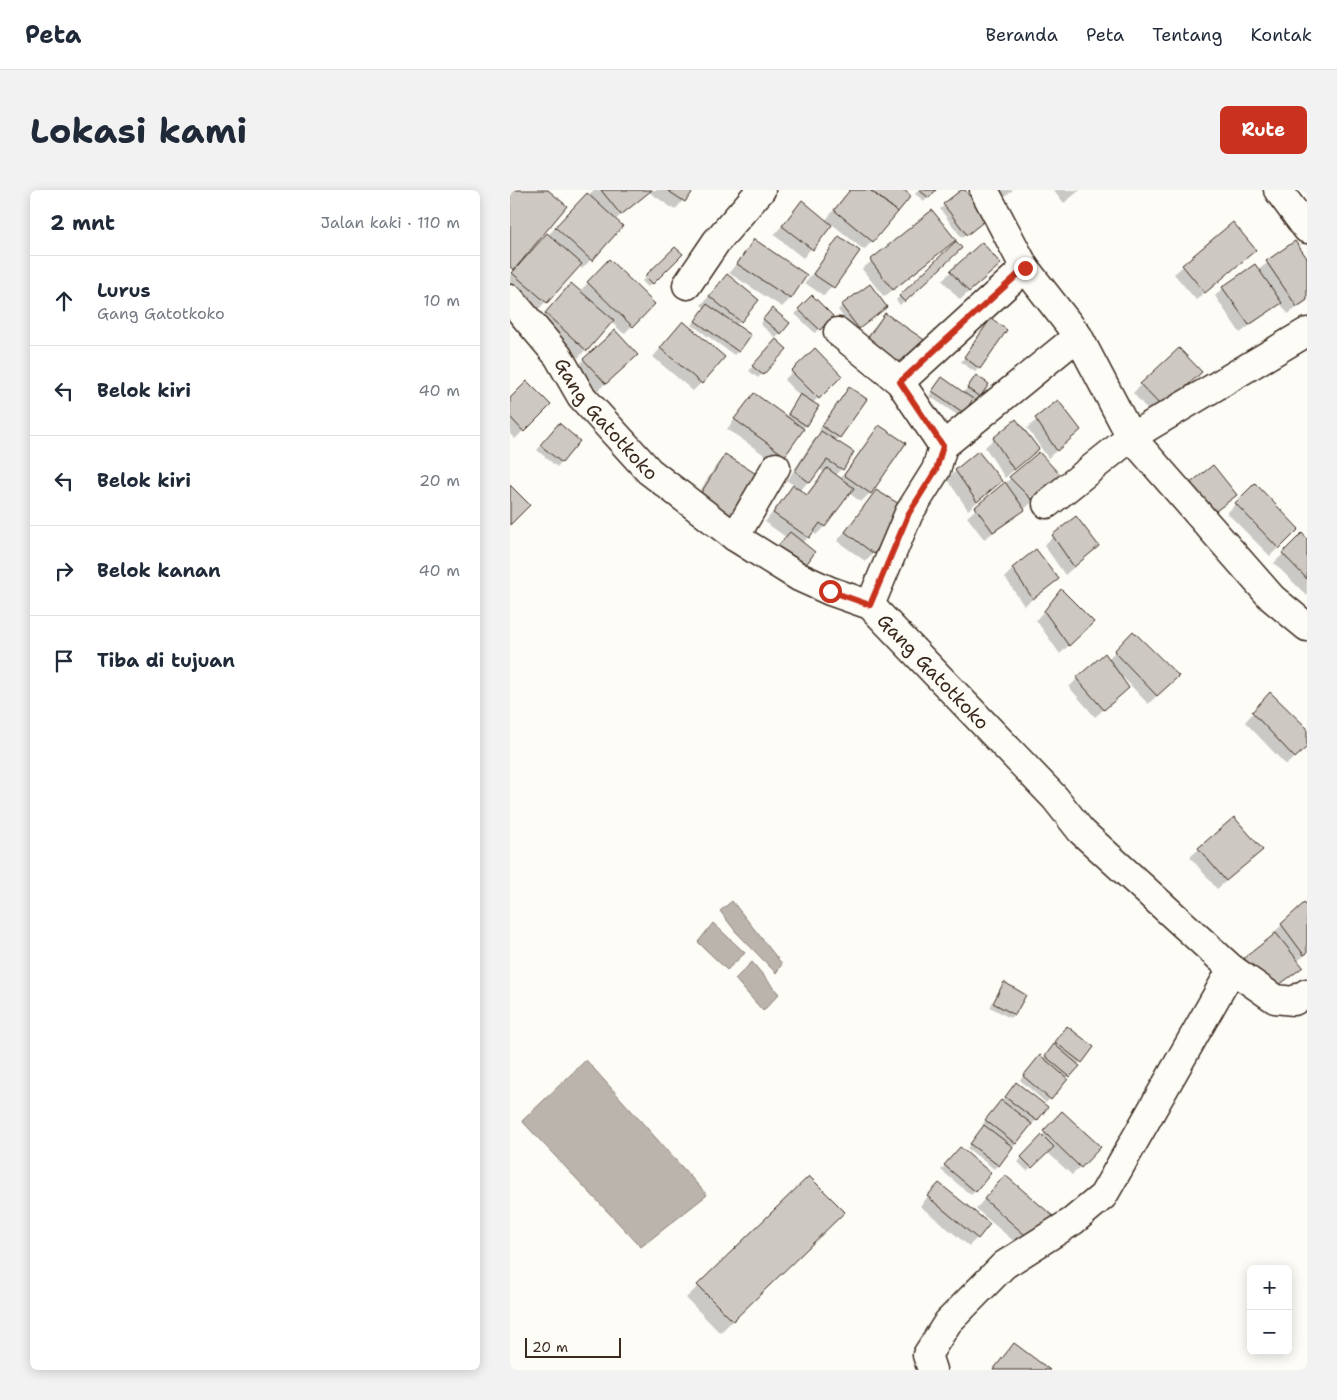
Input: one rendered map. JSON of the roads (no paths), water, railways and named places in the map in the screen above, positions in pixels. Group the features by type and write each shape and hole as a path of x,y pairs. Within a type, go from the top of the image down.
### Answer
{"street":[{"path":"686,285 716,242 761,190"},
{"path":"984,190 1025,268 1078,336 1130,436 1272,598 1307,627"},
{"path":"1278,190 1307,229"},
{"path":"900,382 1025,268"},
{"name":"Gang Gatotkoko","path":"510,300 558,356 581,396 649,471 735,537 799,576 870,605 1055,798 1080,831 1232,970 1275,999 1294,1001 1307,993"},
{"path":"838,332 900,382 943,446"},
{"path":"1047,504 1130,436 1307,332"},
{"path":"870,605 909,513 936,470 943,446 1078,336"},
{"path":"735,537 776,467"},
{"path":"932,1370 927,1355 948,1322 1004,1266 1073,1221 1103,1196 1232,970"}]}
